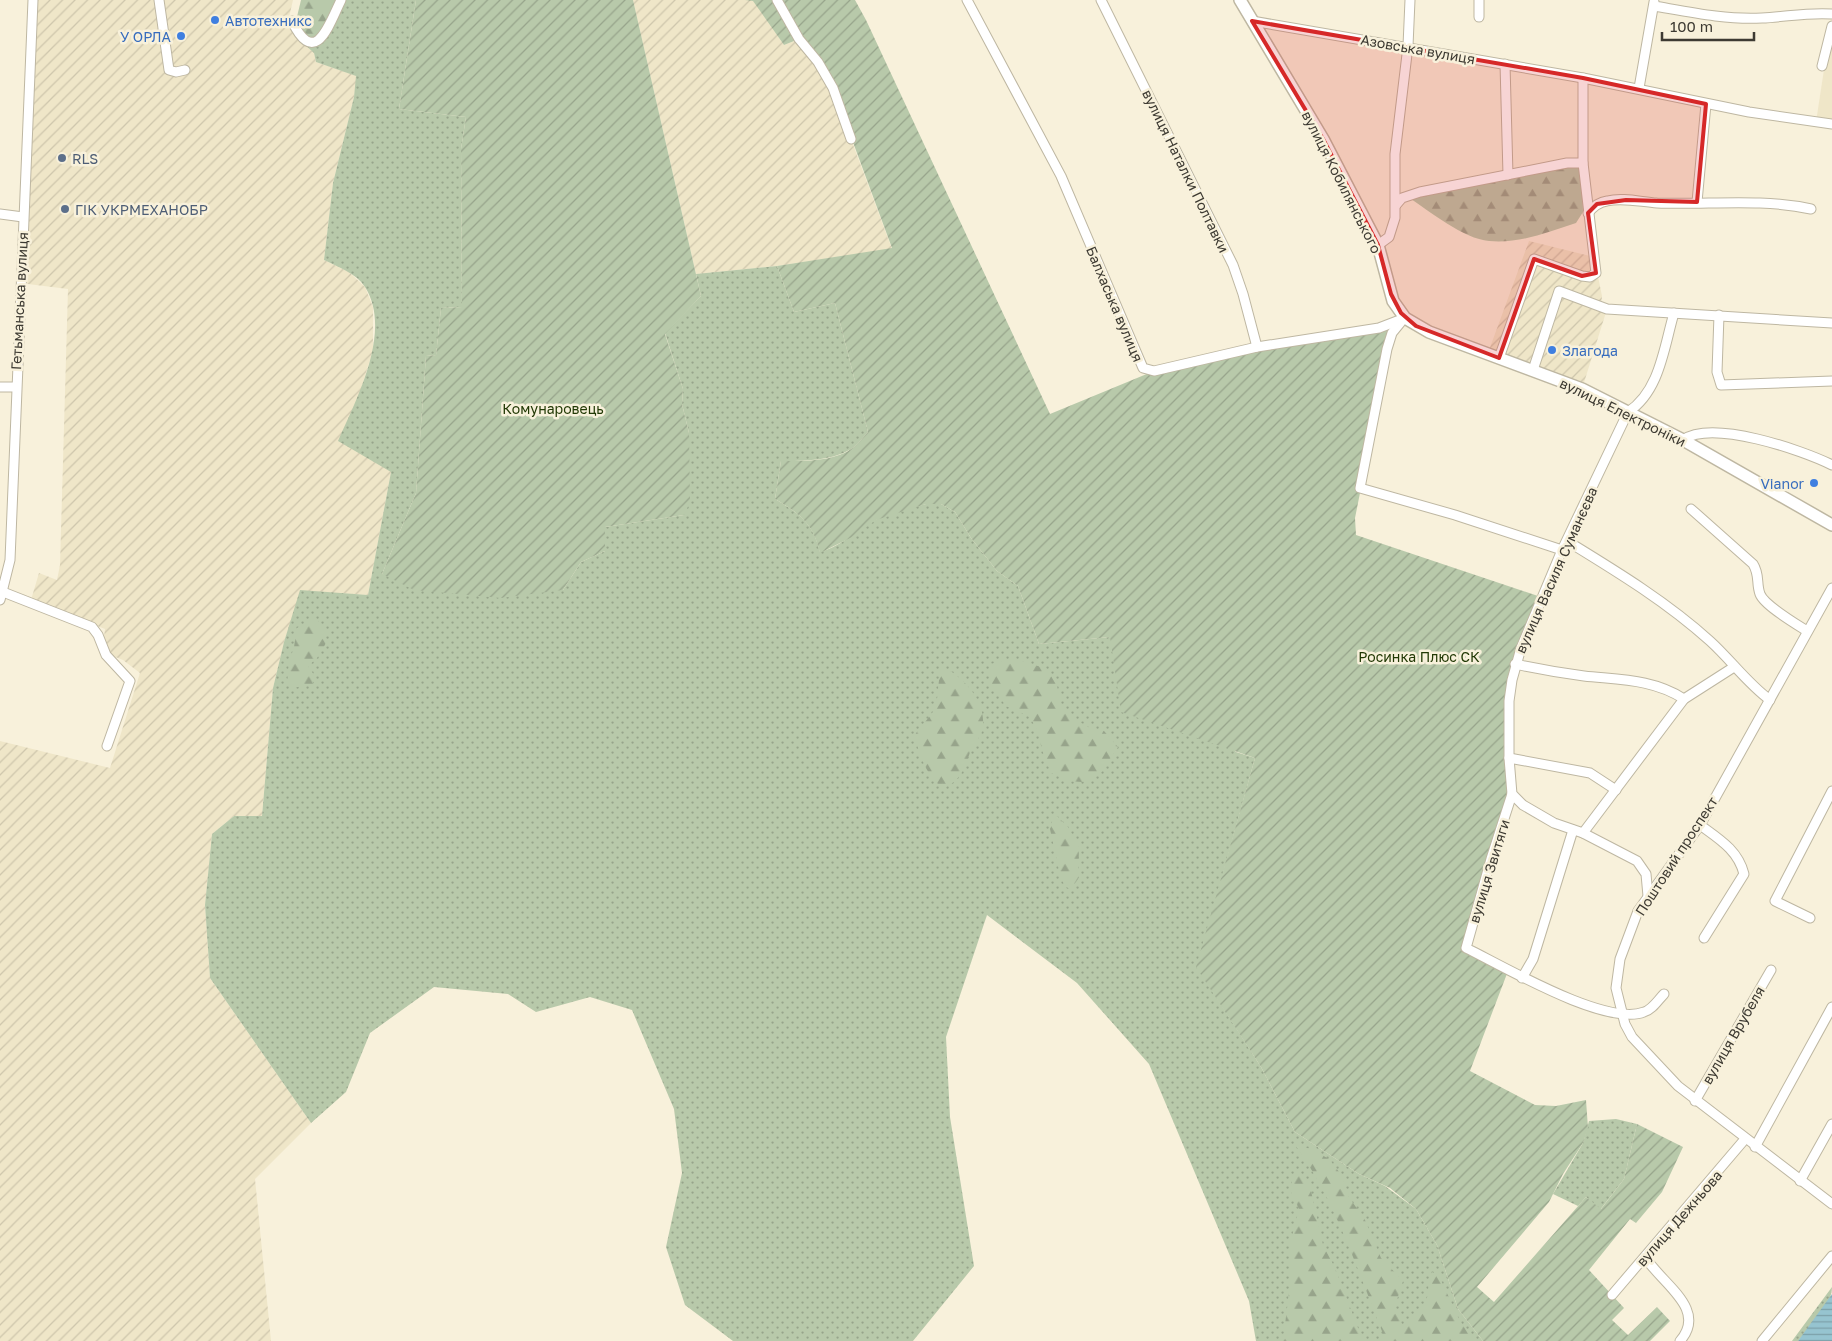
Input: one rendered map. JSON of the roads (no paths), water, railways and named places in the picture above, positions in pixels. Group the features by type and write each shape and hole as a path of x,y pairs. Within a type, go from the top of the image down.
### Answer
{"main road":[{"name":"вулиця Кобилянського","path":"1240,0 1323,139 1378,244 1393,301 1405,318"},
{"name":"вулиця Електроніки","path":"1405,318 1429,332 1582,389 1683,440 1832,525"}],"street":[{"name":"Гетьманська вулиця","path":"1,596 10,560 15,387 33,0"},
{"path":"159,0 169,70 176,72 185,70"},
{"path":"292,21 304,39 310,43 316,42 323,38 341,0"},
{"path":"778,0 798,39 818,62 833,88 851,139"},
{"name":"Балхаська вулиця","path":"967,0 1061,176 1144,368 1154,371 1257,348 1379,328 1405,318"},
{"name":"вулиця Наталки Полтавки","path":"1101,0 1233,265 1244,294 1257,348"},
{"path":"1378,244 1385,241 1393,230 1396,205 1395,154 1408,46 1410,0"},
{"path":"1479,0 1479,17"},
{"path":"1639,88 1654,3 1711,15 1762,18 1809,12 1832,14"},
{"name":"Азовська вулиця","path":"1252,21 1408,46 1639,88 1706,104 1832,124"},
{"path":"1822,66 1832,26"},
{"path":"1505,64 1508,175"},
{"path":"1499,358 1534,259 1582,276 1590,277 1596,273 1582,163 1583,78"},
{"path":"1696,202 1706,104"},
{"path":"1396,205 1402,198 1420,192 1567,163 1582,163"},
{"path":"1588,213 1597,204 1607,200 1793,205 1811,209"},
{"path":"0,214 23,217"},
{"path":"1533,370 1559,291 1607,309 1832,324"},
{"path":"1628,412 1640,404 1650,391 1674,313"},
{"path":"1719,315 1717,372 1720,386 1832,381"},
{"path":"1405,318 1392,334 1387,349 1360,488 1455,515 1562,550"},
{"path":"0,387 15,387"},
{"name":"вулиця Василя Суманєєва","path":"1512,794 1509,758 1509,702 1515,664 1562,550 1628,412"},
{"path":"1683,440 1688,437 1706,434 1743,436 1801,451 1832,465"},
{"path":"1691,509 1753,564 1758,572 1760,595 1765,602 1807,631"},
{"path":"1567,541 1677,614 1711,642 1770,700"},
{"path":"0,558 10,560"},
{"name":"Поштовий проспект","path":"1832,588 1700,825 1638,911 1616,974 1616,988 1625,1024 1642,1049 1695,1101 1832,1204"},
{"path":"1,596 92,627 98,635 106,655 130,680 107,746"},
{"path":"1515,664 1583,676 1656,684 1684,699"},
{"path":"1584,833 1684,699 1734,666"},
{"path":"1509,758 1590,773 1616,790"},
{"path":"1810,918 1776,901 1832,791"},
{"path":"1512,794 1523,805 1538,814 1584,833 1637,861 1646,874 1648,896"},
{"name":"вулиця Звитяги","path":"1512,794 1491,859 1466,948 1522,978"},
{"path":"1700,825 1731,849 1741,864 1744,874 1704,938"},
{"path":"1573,830 1533,960 1522,978 1595,1009 1622,1014 1634,1015 1646,1012 1664,994"},
{"name":"вулиця Врубеля","path":"1695,1101 1771,970"},
{"path":"1755,1147 1832,1007"},
{"path":"1800,1180 1832,1124"},
{"name":"вулиця Дежньова","path":"1612,1295 1745,1139"},
{"path":"1762,1341 1832,1256"},
{"path":"1645,1257 1690,1314 1690,1325 1680,1341"}],"water":[{"path":"1832,1294 1832,1341 1798,1341"}],"place":[{"name":"Автотехникс","path":"215,20"},
{"name":"У ОРЛА","path":"181,36"},
{"name":"RLS","path":"62,158"},
{"name":"ГІК УКРМЕХАНОБР","path":"65,209"},
{"name":"Злагода","path":"1552,350"},
{"name":"Vianor","path":"1814,483"}],"park label":[{"name":"Комунаровець","path":"553,408"},
{"name":"Росинка Плюс СК","path":"1419,656"}]}
